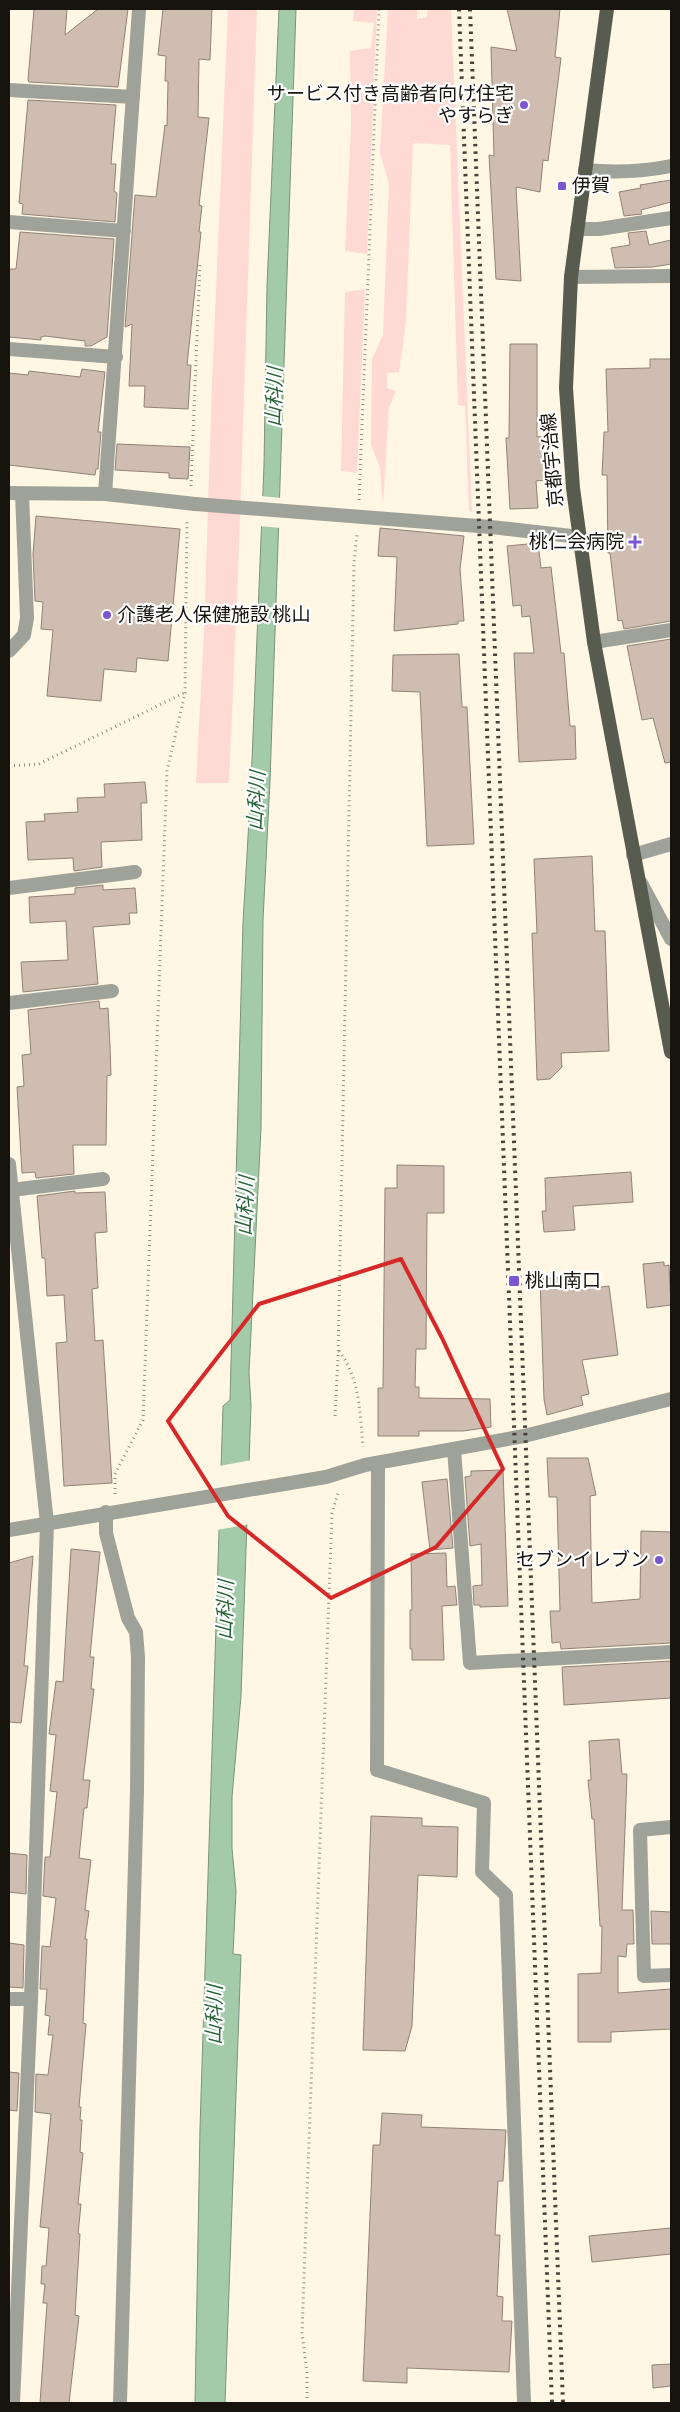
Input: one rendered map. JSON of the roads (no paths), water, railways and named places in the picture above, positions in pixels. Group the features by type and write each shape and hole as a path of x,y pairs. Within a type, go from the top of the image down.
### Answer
{"main road":[{"name":"京都宇治線","path":"606,9 571,278 566,388 573,488 594,642 671,1052"}],"street":[{"path":"105,494 116,357 138,9"},
{"path":"9,90 133,97"},
{"path":"585,170 640,173 671,166"},
{"path":"577,229 599,229 671,218"},
{"path":"9,222 124,231"},
{"path":"571,278 671,276"},
{"path":"9,350 116,357"},
{"path":"9,651 24,635 27,618 16,494 105,494 195,504 491,527 580,537"},
{"path":"594,642 671,630"},
{"path":"9,634 24,635"},
{"path":"633,855 671,844"},
{"path":"9,888 135,872"},
{"path":"639,880 671,939"},
{"path":"9,1002 112,991"},
{"path":"9,1164 12,1190 14,1262 47,1523 31,1999 13,2302 13,2403"},
{"path":"12,1190 103,1179"},
{"path":"9,1530 106,1512 326,1477 345,1470 372,1464 524,1436 671,1399"},
{"path":"454,1449 470,1663 671,1652"},
{"path":"372,1464 378,1770 484,1803 482,1872 506,1895 524,2403"},
{"path":"106,1512 106,1533 128,1618 136,1632 138,1657 137,1791 120,2403"},
{"path":"671,1827 640,1830 644,1976 671,1975"},
{"path":"9,1999 31,1999"}],"water":[{"name":"山科川","path":"279,9 296,9 270,781 263,920 261,1128 249,1373 251,1405 241,1696 232,1797 232,1848 236,1891 233,1954 241,1955 225,2403 195,2403 200,2128 223,1406 230,1400 243,923 251,785 264,465 267,286"}],"railway":[{"path":"459,9 552,2403"},
{"path":"470,9 563,2403"}],"place":[{"name":"サービス付き高齢者向け住宅 やすらぎ","path":"524,105"},
{"name":"伊賀","path":"562,186"},
{"name":"桃仁会病院","path":"635,542"},
{"name":"介護老人保健施設 桃山","path":"107,615"},
{"name":"桃山南口","path":"514,1281"},
{"name":"セブンイレブン","path":"659,1560"}]}
